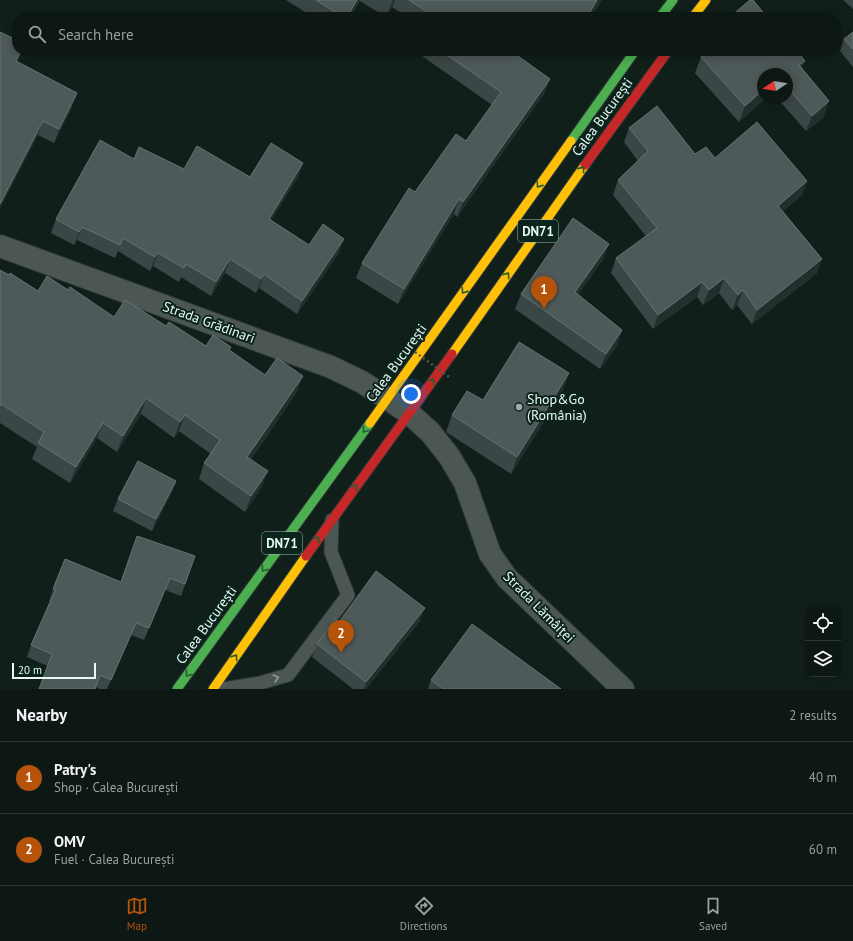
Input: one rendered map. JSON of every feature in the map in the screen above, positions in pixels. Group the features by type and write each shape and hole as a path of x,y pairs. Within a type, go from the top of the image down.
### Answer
{"main road":[{"path":"664,12 673,0"},
{"name":"Calea București","path":"177,689 388,399 631,56"},
{"name":"Calea București","path":"213,689 332,518 410,414 597,147 664,56"}],"street":[{"name":"Strada Grădinari","path":"0,246 331,367 362,382 410,414"},
{"name":"Strada Lămâiței","path":"410,414 430,432 449,456 465,483 490,554 507,578 623,689"}],"lane":[{"path":"224,689 260,683 288,675 348,595 331,552 332,518"}],"path":[{"path":"411,349 449,377"}],"building":[{"path":"316,0 357,0 350,12 335,12"},
{"path":"409,0 597,0 590,12 427,12"},
{"path":"750,0 753,0 763,12 736,12"},
{"path":"0,32 12,38 12,56 18,56 16,61 77,93 59,129 43,121 0,204"},
{"path":"853,32 853,49 844,39"},
{"path":"448,56 518,56 550,79 463,202 459,199 404,289 362,263 409,188 415,192 456,134 466,141 501,92"},
{"path":"702,56 801,56 805,61 799,65 829,101 812,116 793,94 793,68 757,68 757,95 745,106 701,57"},
{"path":"657,106 695,154 706,147 715,158 757,122 807,181 778,206 822,259 757,310 743,290 738,295 724,278 709,290 702,282 658,315 616,258 657,228 618,180 648,151 629,128"},
{"path":"100,140 134,159 139,147 184,169 197,146 250,177 271,143 303,163 269,219 309,245 323,224 344,239 302,301 264,274 261,279 230,259 216,282 186,264 184,268 158,253 155,257 123,238 120,245 82,227 79,232 56,219"},
{"path":"573,218 609,244 575,292 622,330 606,354 521,294"},
{"path":"0,270 9,275 10,273 38,291 47,276 68,290 70,287 114,317 125,300 166,326 169,322 206,346 213,335 231,347 229,350 265,375 277,358 303,376 247,457 268,471 251,496 204,463 220,440 185,415 180,422 146,398 123,436 103,423 76,467 38,443 44,432 1,404 0,406"},
{"path":"519,342 569,373 517,457 452,415 467,391 483,400"},
{"path":"138,461 176,481 156,519 118,499"},
{"path":"137,536 195,556 185,584 170,578 149,628 136,623 111,680 100,675 95,689 39,689 52,654 31,645 56,589 53,589 65,559 121,582"},
{"path":"376,571 425,608 366,682 317,644 335,619 339,622"},
{"path":"472,624 561,689 443,689 431,680"}],"traffic: fast":[{"path":"664,12 673,0"},
{"path":"571,141 631,56"},
{"path":"177,689 370,423"}],"traffic: slow":[{"path":"697,12 706,0"},
{"path":"370,423 571,141"},
{"path":"452,354 585,165"},
{"path":"213,689 306,556"}],"traffic: jam":[{"path":"585,165 664,56"},
{"path":"306,556 452,354"}],"place":[{"name":"Patry's","path":"544,309"},
{"name":"Shop&Go (România)","path":"519,407"},
{"name":"OMV","path":"341,653"}]}
